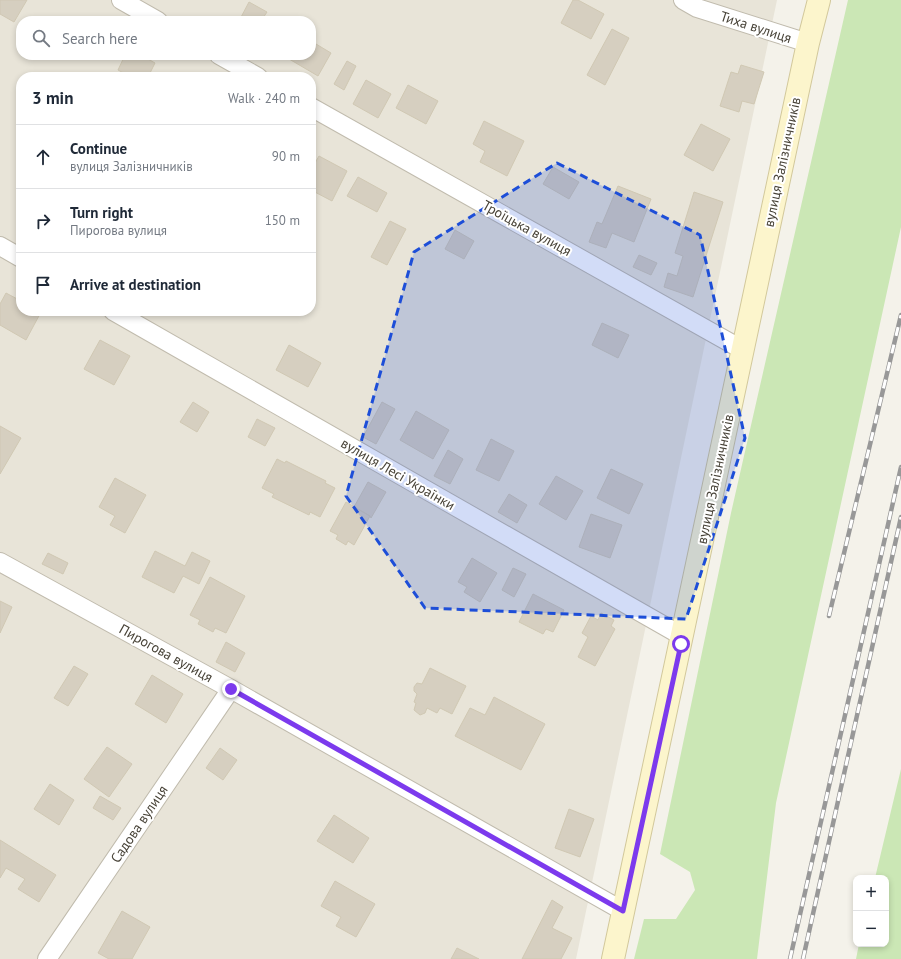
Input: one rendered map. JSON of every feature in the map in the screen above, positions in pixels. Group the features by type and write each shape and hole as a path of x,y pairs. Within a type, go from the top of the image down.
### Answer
{"street":[{"path":"121,0 149,16"},
{"name":"Тиха вулиця","path":"683,0 697,8 808,43"},
{"name":"вулиця Залізничників","path":"613,959 808,43 819,0"},
{"path":"228,60 249,72"},
{"name":"Троїцька вулиця","path":"316,110 743,350"},
{"path":"0,246 16,255"},
{"name":"вулиця Лесі Українки","path":"122,316 682,636"},
{"name":"Пирогова вулиця","path":"0,562 231,689 623,911"},
{"name":"Садова вулиця","path":"47,959 231,689"}],"highlighted area":[{"path":"557,163 700,235 745,438 686,619 425,608 346,496 414,252"}],"shaded area":[{"path":"0,0 777,0 576,959 0,959"}],"green space":[{"path":"848,0 901,0 901,227 776,803 757,959 634,959 644,919 676,919 695,890 690,872 660,854 731,513"},
{"path":"901,769 901,959 856,959 858,947 889,947 889,875 876,875"}],"building":[{"path":"0,0 27,0 18,16 16,16 14,22 0,14"},
{"path":"573,0 578,0 604,14 591,39 561,23"},
{"path":"249,2 267,12 264,16 242,16"},
{"path":"612,29 629,38 605,85 587,75"},
{"path":"316,44 331,53 318,76 316,75 316,72 311,72 291,60 316,60"},
{"path":"123,60 150,60 155,63 150,72 122,72 118,70"},
{"path":"347,61 356,66 344,90 334,84"},
{"path":"741,65 764,72 754,104 742,101 739,112 720,106 731,72 738,74"},
{"path":"366,80 391,94 378,118 353,104"},
{"path":"408,85 438,101 426,124 396,108"},
{"path":"484,121 524,141 507,176 480,162 485,151 473,144"},
{"path":"701,124 730,139 713,171 684,155"},
{"path":"319,156 347,171 332,201 316,193 316,161"},
{"path":"553,167 579,182 569,199 543,184"},
{"path":"358,177 387,193 377,212 347,196"},
{"path":"618,186 651,199 634,242 612,233 606,248 589,242 597,222 602,224"},
{"path":"694,192 723,202 693,297 664,287 668,273 677,276 683,256 675,253"},
{"path":"390,221 406,229 387,265 371,257"},
{"path":"455,230 474,241 464,259 445,249"},
{"path":"639,255 657,263 651,275 633,267"},
{"path":"6,293 16,298 16,316 39,316 26,340 0,325 0,304"},
{"path":"602,323 629,335 618,358 592,345"},
{"path":"100,340 130,356 114,385 84,369"},
{"path":"289,345 321,363 308,387 276,370"},
{"path":"193,402 209,412 197,432 180,422"},
{"path":"382,402 395,409 376,444 363,437"},
{"path":"416,411 449,430 433,459 400,440"},
{"path":"257,419 275,428 265,446 248,437"},
{"path":"0,426 21,438 0,474"},
{"path":"491,439 514,451 499,481 476,470"},
{"path":"448,450 463,459 450,484 434,476"},
{"path":"277,459 285,463 286,461 326,481 325,483 335,488 320,517 310,512 309,515 272,497 274,494 262,488"},
{"path":"611,469 643,484 629,514 597,498"},
{"path":"556,476 583,491 566,520 539,504"},
{"path":"115,478 146,495 125,533 110,525 115,516 99,507"},
{"path":"368,482 386,492 371,518 354,507"},
{"path":"509,494 527,505 517,523 498,512"},
{"path":"346,502 370,516 354,545 348,541 346,545 336,539 338,535 330,531"},
{"path":"591,514 622,525 610,558 579,547"},
{"path":"155,551 185,566 192,552 210,561 199,584 183,576 174,593 142,577"},
{"path":"48,553 68,563 63,574 42,564"},
{"path":"472,558 497,573 480,602 464,592 467,587 458,582"},
{"path":"513,568 526,574 514,597 502,590"},
{"path":"210,577 245,596 226,633 215,628 213,632 198,624 200,620 190,615"},
{"path":"533,594 564,610 553,632 546,629 543,634 519,622"},
{"path":"0,601 12,607 0,633"},
{"path":"601,613 614,620 611,626 615,629 595,666 578,657 588,637 582,633 591,616 598,620"},
{"path":"226,642 245,653 235,672 216,662"},
{"path":"74,666 88,674 68,706 54,698"},
{"path":"430,668 466,686 452,714 440,708 437,713 427,708 425,713 420,715 414,710 416,703 414,702 417,694 414,691 414,687 417,683 422,684"},
{"path":"152,675 183,694 166,723 135,704"},
{"path":"494,697 545,724 521,770 455,736 470,708 485,715"},
{"path":"107,747 132,764 109,797 84,779"},
{"path":"220,748 237,760 223,780 206,768"},
{"path":"50,784 74,800 59,825 34,809"},
{"path":"100,796 121,808 113,820 93,808"},
{"path":"569,809 594,819 580,857 555,848"},
{"path":"334,815 369,838 353,863 317,841"},
{"path":"0,840 56,875 39,902 18,889 25,879 6,868 0,878"},
{"path":"335,881 375,904 356,937 336,926 341,917 321,906"},
{"path":"552,900 563,907 552,928 572,938 561,959 522,959"},
{"path":"122,911 150,927 132,959 109,959 98,953"},
{"path":"457,948 479,959 451,959"}],"railway":[{"path":"829,616 901,315"},
{"path":"790,959 901,467"},
{"path":"803,959 901,517"}],"route":[{"path":"231,689 623,911 681,644"}]}
